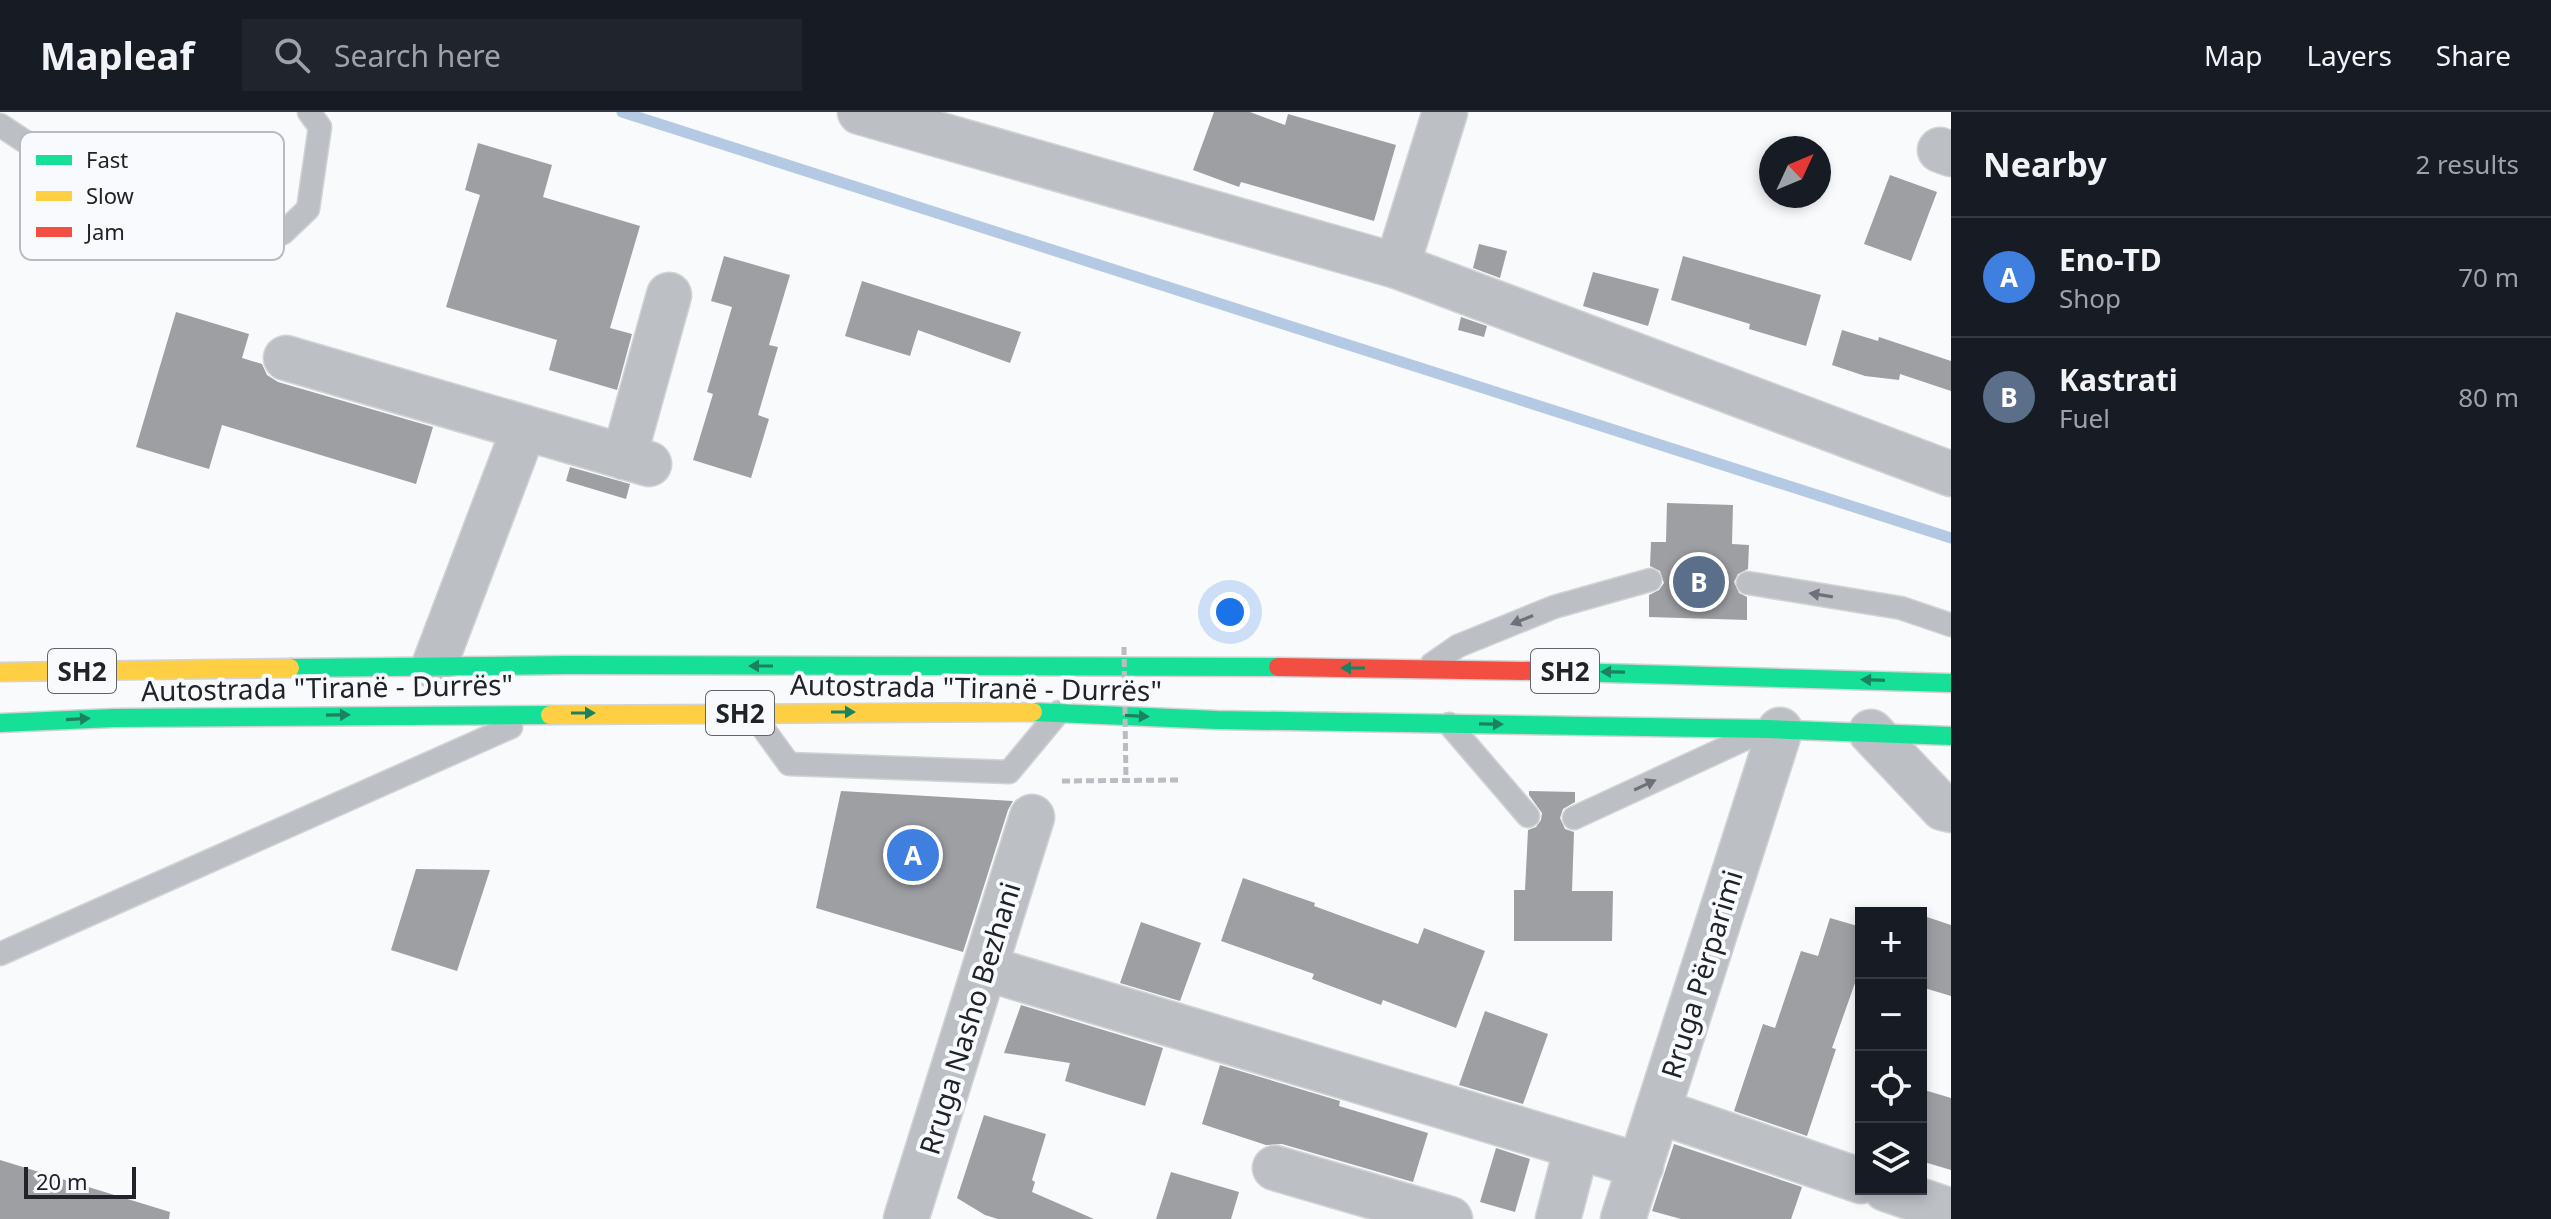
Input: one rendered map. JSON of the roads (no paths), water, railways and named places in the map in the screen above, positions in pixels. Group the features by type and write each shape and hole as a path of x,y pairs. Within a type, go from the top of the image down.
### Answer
{"highway":[{"path":"0,658 164,669"},
{"name":"Autostrada \"Tiranë - Durrës\"","path":"0,672 434,666 1427,668 1951,683"},
{"name":"Autostrada \"Tiranë - Durrës\"","path":"0,723 114,718 541,713 1059,712 1217,720 1773,729 1951,736"}],"street":[{"path":"860,112 1397,266 1951,474"},
{"path":"1397,266 1445,112"},
{"path":"286,358 636,460 669,295"},
{"path":"434,666 524,429"},
{"name":"Rruga Përparimi","path":"1623,1219 1773,729"},
{"path":"1871,732 1943,808 1951,810"},
{"name":"Rruga Nasho Bezhani","path":"906,1219 1032,817"},
{"path":"985,968 1641,1166"},
{"path":"1658,1111 1855,1179"},
{"path":"1558,1219 1577,1147"},
{"path":"1275,1168 1450,1219"},
{"path":"1904,1195 1951,1211"}],"lane":[{"path":"284,232 308,209 320,127 309,112"},
{"path":"0,125 20,138"},
{"path":"1427,668 1458,646 1554,607 1650,580"},
{"path":"1748,583 1901,608 1951,625"},
{"path":"751,712 789,764 1009,772 1059,712"},
{"path":"0,954 541,713"},
{"path":"1448,723 1528,816"},
{"path":"1574,818 1773,729"}],"waterway":[{"path":"622,112 1951,538"}],"place":[{"name":"Kastrati","path":"1699,582"},
{"name":"Eno-TD","path":"913,855"}]}
